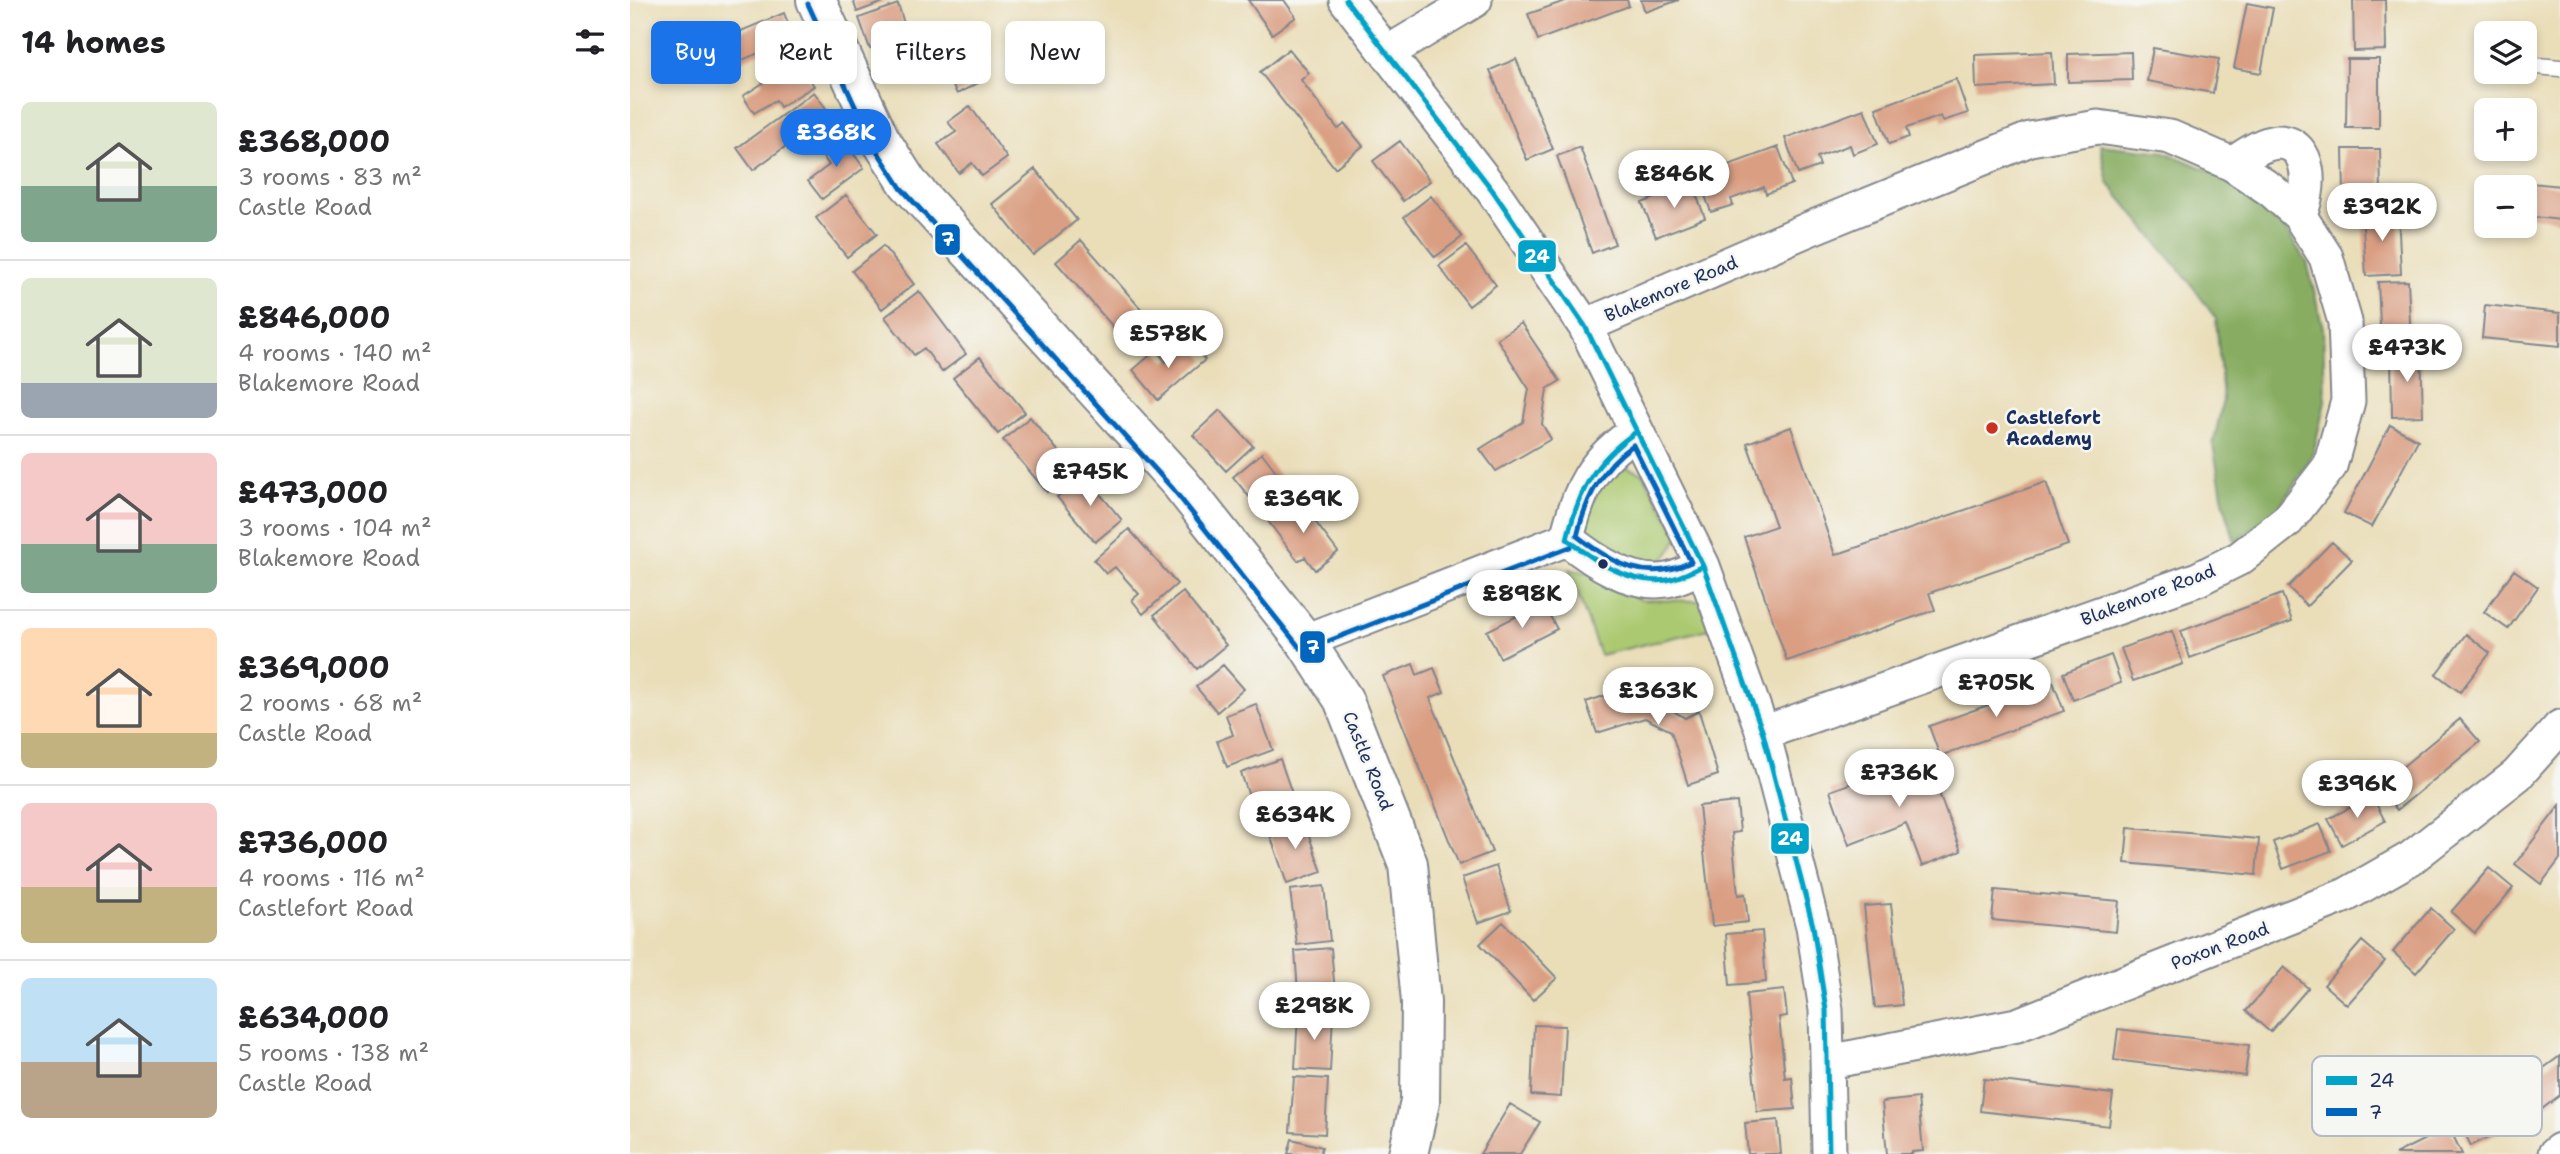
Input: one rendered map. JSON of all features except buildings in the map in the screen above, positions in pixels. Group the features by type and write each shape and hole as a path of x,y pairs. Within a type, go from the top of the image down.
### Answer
{"street":[{"name":"Castle Road","path":"816,0 880,139 908,183 1180,483 1305,641 1343,699 1408,864 1421,1002 1420,1102 1408,1154"},
{"path":"1346,0 1493,191 1585,326 1703,566 1763,733 1813,926 1826,1010 1829,1154"},
{"path":"1387,53 1475,0"},
{"name":"Blakemore Road","path":"1585,326 1809,229 2030,139 2098,127 2170,137 2232,164 2271,190 2299,215 2326,257 2345,322 2348,401 2330,466 2288,520 2240,558 2198,579 1763,733"},
{"path":"2232,164 2261,146 2276,142 2290,145 2297,151 2305,166 2308,189 2306,204 2299,215"},
{"path":"1567,539 1573,514 1598,461 1615,445 1636,432"},
{"path":"1305,641 1567,539"},
{"path":"1567,539 1591,559 1639,580 1670,580 1703,566"},
{"name":"Poxon Road","path":"1829,1062 2017,1025 2346,895 2411,858 2507,784 2560,727"},
{"path":"2555,1154 2560,1150"}],"lane":[{"path":"2537,66 2560,68"}],"green space":[{"path":"2100,145 2165,152 2219,175 2281,224 2307,262 2323,328 2325,402 2313,454 2278,510 2235,542 2223,500 2213,445 2223,400 2216,319 2188,280 2108,183"},
{"path":"1624,466 1643,474 1678,535 1670,552 1650,565 1627,560 1588,537 1583,522 1608,470"},
{"path":"1569,569 1588,573 1641,600 1700,601 1713,628 1600,655"}],"transit line":[{"name":"24","path":"1346,0 1493,191 1585,326 1703,566 1763,733 1813,926 1826,1010 1829,1154"},
{"name":"7","path":"808,4 872,143 901,188 1173,489 1300,648 1308,649 1570,547"},
{"name":"24","path":"1636,432 1609,454 1590,478 1577,506 1567,539 1613,570 1639,579 1667,580 1703,566"},
{"name":"7","path":"1633,445 1691,562 1659,571 1631,567 1604,555 1577,536 1596,485 1612,463 1633,445"}],"place":[{"name":"Castlefort Academy","path":"1992,428"}]}
